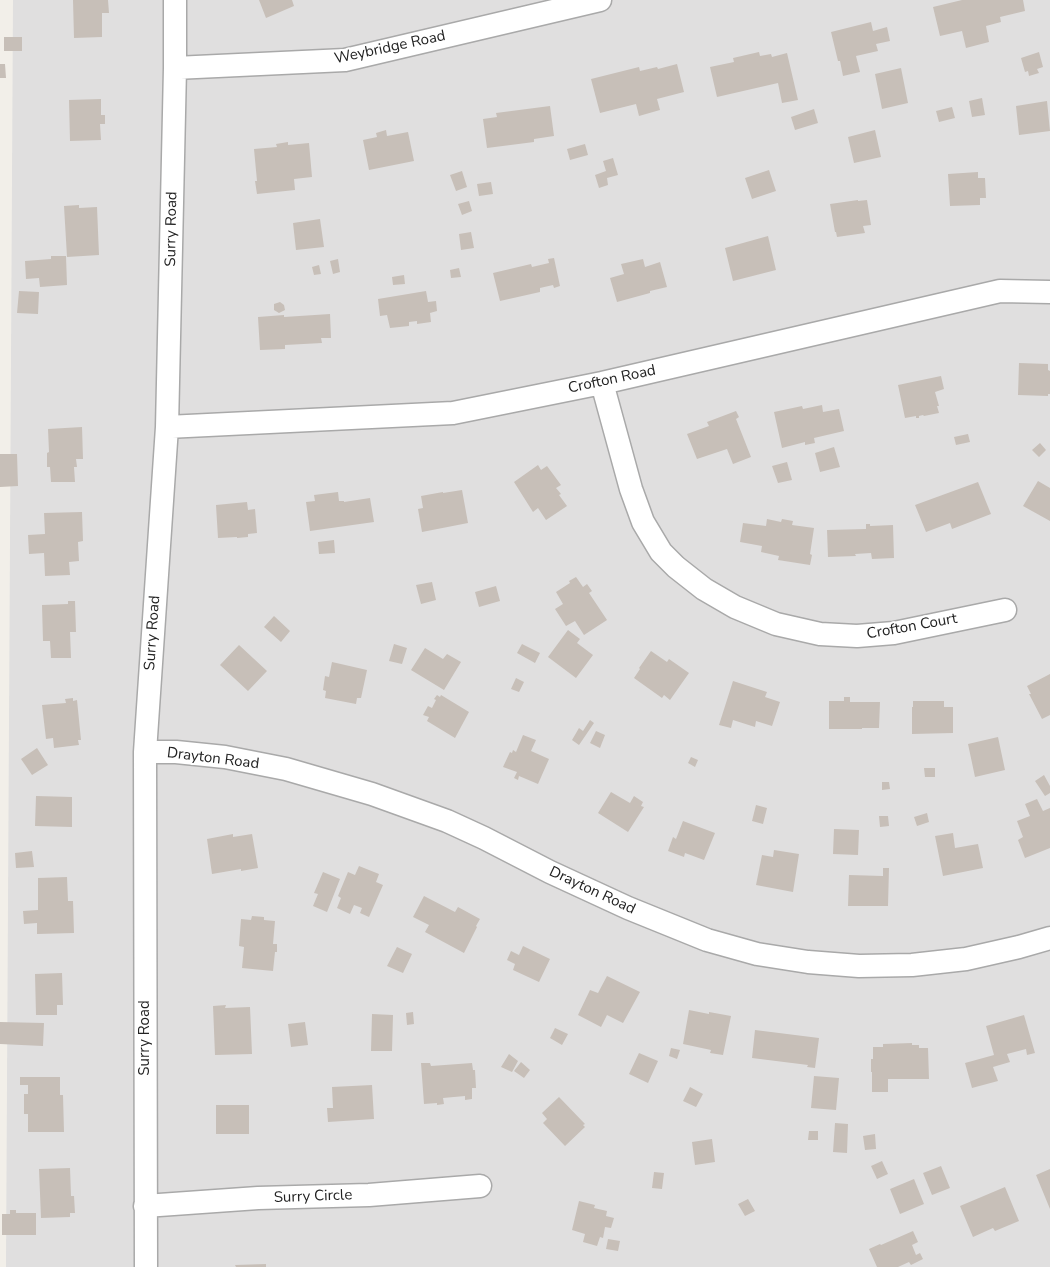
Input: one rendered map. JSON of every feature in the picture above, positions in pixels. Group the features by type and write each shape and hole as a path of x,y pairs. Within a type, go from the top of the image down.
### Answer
{"street":[{"name":"Surry Road","path":"146,1267 145,752 167,427 176,68 175,0"},
{"name":"Weybridge Road","path":"176,68 345,60 600,0"},
{"name":"Crofton Road","path":"167,427 453,413 602,383 1000,291 1050,292"},
{"name":"Crofton Court","path":"602,383 631,489 643,522 656,544 676,567 704,589 735,608 776,624 820,634 857,636 894,633 1005,610"},
{"name":"Drayton Road","path":"145,752 176,752 225,757 286,769 372,794 455,824 550,872 628,908 707,940 757,954 808,962 859,966 912,965 966,959 1019,948 1050,938"},
{"name":"Surry Circle","path":"145,1206 258,1198 369,1195 480,1186"}],"shaded area":[{"path":"13,0 1050,0 1050,1267 6,1267"}],"building":[{"path":"73,0 108,0 109,13 102,13 102,37 74,38"},
{"path":"259,0 292,0 294,6 266,18"},
{"path":"962,0 1023,0 1025,11 1000,17 1001,22 986,26 989,42 966,48 962,31 940,36 933,7"},
{"path":"871,22 873,31 887,27 890,41 876,44 878,51 856,56 860,72 843,76 831,32"},
{"path":"4,37 22,37 22,51 4,51"},
{"path":"759,52 760,56 771,54 772,57 787,53 798,100 782,103 778,83 717,97 710,67 734,62 733,58"},
{"path":"1039,52 1043,67 1037,69 1039,73 1029,76 1028,71 1025,72 1021,58"},
{"path":"0,64 5,64 6,78 0,78"},
{"path":"677,64 684,92 657,99 660,110 639,116 636,104 600,113 591,79 639,67 640,71"},
{"path":"901,68 908,103 882,109 875,74"},
{"path":"982,98 985,115 972,117 969,101"},
{"path":"101,99 101,115 105,115 105,124 100,124 101,140 70,141 69,100"},
{"path":"1047,101 1050,131 1019,135 1016,106"},
{"path":"550,106 554,136 534,139 534,142 487,148 483,119 497,117 496,113"},
{"path":"952,107 955,118 939,122 936,111"},
{"path":"814,109 818,123 795,130 791,117"},
{"path":"386,130 387,136 408,132 414,161 369,170 363,140 377,137 376,133"},
{"path":"875,130 881,157 854,163 848,137"},
{"path":"288,142 288,145 309,143 312,177 294,179 295,190 257,194 254,149 277,147 276,144"},
{"path":"585,144 588,155 570,160 567,149"},
{"path":"613,158 618,175 607,178 608,185 599,188 595,175 606,171 603,161"},
{"path":"769,170 776,191 752,199 745,178"},
{"path":"462,171 467,187 456,191 450,175"},
{"path":"978,172 978,178 985,178 986,198 980,198 980,205 950,206 948,174"},
{"path":"491,182 493,194 479,196 477,184"},
{"path":"867,200 871,225 863,226 865,233 837,237 830,204"},
{"path":"469,201 472,211 462,215 458,204"},
{"path":"79,205 79,208 97,207 99,255 67,257 64,206"},
{"path":"320,219 324,247 296,250 293,223"},
{"path":"471,232 474,248 461,250 459,234"},
{"path":"768,236 776,270 733,281 725,248"},
{"path":"51,256 66,256 67,285 40,287 39,278 26,279 25,261 51,259"},
{"path":"554,258 560,286 554,288 553,285 540,288 540,292 500,301 493,273 531,264 532,267 549,263 548,259"},
{"path":"338,259 340,272 333,274 330,261"},
{"path":"643,259 645,267 660,262 667,287 617,302 610,278 624,274 621,264"},
{"path":"319,265 321,274 314,275 312,267"},
{"path":"459,268 461,277 451,278 450,270"},
{"path":"404,275 405,284 393,285 392,277"},
{"path":"19,291 39,292 38,314 17,313"},
{"path":"426,291 428,302 436,301 437,311 430,313 431,322 417,324 417,321 409,322 409,326 390,328 387,315 380,316 378,299"},
{"path":"280,302 284,305 285,310 279,313 274,310 274,304"},
{"path":"330,314 331,338 321,338 322,343 285,345 285,349 260,350 258,317"},
{"path":"1019,363 1048,364 1048,370 1050,371 1050,394 1048,396 1018,395"},
{"path":"941,376 944,389 935,392 939,413 919,416 919,418 916,418 916,416 905,418 898,385"},
{"path":"822,405 823,412 839,409 844,431 814,438 815,443 805,445 805,442 782,448 774,412 802,406 803,409"},
{"path":"736,411 739,417 736,419 751,457 733,464 727,449 697,459 687,434 709,426 707,422"},
{"path":"82,427 83,459 76,459 77,467 74,467 75,482 51,482 50,467 47,467 47,453 49,452 48,429"},
{"path":"968,434 970,442 956,445 954,437"},
{"path":"1040,443 1046,450 1039,457 1032,450"},
{"path":"834,447 840,467 820,472 815,453"},
{"path":"0,454 17,454 18,486 0,487"},
{"path":"787,462 792,480 778,483 772,466"},
{"path":"538,465 541,470 547,466 561,485 556,488 567,506 546,520 538,508 533,512 514,482"},
{"path":"1038,481 1050,488 1050,521 1023,506"},
{"path":"978,482 991,514 952,529 950,523 926,532 915,505"},
{"path":"462,490 468,523 422,532 418,509 423,508 421,496"},
{"path":"338,492 339,501 344,502 370,498 374,522 310,531 306,502 315,501 314,495"},
{"path":"247,502 248,510 255,509 257,533 248,534 248,537 218,538 216,505"},
{"path":"82,512 83,541 78,542 79,561 69,562 70,575 45,576 44,553 29,554 28,535 45,534 44,513"},
{"path":"767,519 781,522 782,519 793,521 792,525 814,528 810,565 778,560 779,556 761,552 762,546 740,542 743,523 766,526"},
{"path":"866,524 870,524 870,526 893,525 894,558 872,559 871,553 855,554 856,556 828,557 827,530 866,529"},
{"path":"334,540 335,553 319,554 318,542"},
{"path":"576,577 583,587 587,584 592,591 589,593 607,620 584,635 575,621 566,626 555,609 563,604 556,592"},
{"path":"432,582 436,600 421,604 416,585"},
{"path":"496,586 500,601 479,607 475,592"},
{"path":"68,601 75,601 76,632 70,632 71,658 51,658 50,641 43,641 42,605 68,604"},
{"path":"274,616 290,631 281,642 264,627"},
{"path":"568,630 580,639 577,643 593,655 576,678 548,657"},
{"path":"394,644 407,648 402,664 389,661"},
{"path":"522,644 540,653 535,663 517,653"},
{"path":"239,645 267,671 248,691 220,665"},
{"path":"425,648 443,659 447,654 461,662 444,690 411,670"},
{"path":"651,651 667,662 669,659 689,673 670,700 664,695 662,698 634,678"},
{"path":"332,662 367,670 361,698 357,698 356,704 325,698 326,691 323,690 325,676 329,677"},
{"path":"1050,674 1050,715 1042,719 1027,686"},
{"path":"516,678 524,682 519,692 511,689"},
{"path":"733,681 767,692 765,697 780,702 772,726 756,721 755,727 733,720 731,728 719,725"},
{"path":"437,695 440,697 441,695 469,712 455,738 427,721 429,717 423,715 428,706 432,708"},
{"path":"844,697 850,697 850,702 880,702 879,728 829,729 829,701 844,701"},
{"path":"73,698 73,701 77,700 81,740 78,740 79,745 54,748 53,738 46,739 42,705 66,703 65,699"},
{"path":"913,701 944,701 944,707 953,707 953,733 912,734"},
{"path":"590,720 594,723 579,745 572,740 579,728 583,731"},
{"path":"596,731 605,735 600,748 590,743"},
{"path":"523,735 536,740 531,751 549,759 538,784 519,776 518,780 514,778 517,772 503,767 510,752 512,753 513,750 516,752"},
{"path":"998,737 1005,770 975,777 968,744"},
{"path":"37,748 48,765 32,775 21,759"},
{"path":"691,757 698,760 695,767 688,763"},
{"path":"924,768 935,768 935,777 925,777"},
{"path":"1044,775 1050,786 1050,793 1045,796 1035,781"},
{"path":"882,782 889,782 890,789 882,790"},
{"path":"611,792 630,803 634,796 643,802 641,806 644,807 628,832 598,813"},
{"path":"36,796 72,797 72,827 35,826"},
{"path":"1037,799 1043,811 1050,808 1050,848 1025,858 1018,840 1023,837 1017,821 1030,816 1025,804"},
{"path":"756,805 767,808 763,824 752,821"},
{"path":"927,813 929,822 917,826 914,817"},
{"path":"879,816 888,816 889,826 880,827"},
{"path":"683,821 715,833 704,860 685,853 684,857 668,851 673,837 676,839"},
{"path":"834,829 859,830 858,855 833,854"},
{"path":"953,833 955,848 978,844 983,868 943,876 935,836"},
{"path":"233,834 233,837 252,834 258,868 212,874 207,839"},
{"path":"774,850 799,854 793,892 756,885 762,855 773,857"},
{"path":"32,851 34,867 16,868 15,853"},
{"path":"359,866 379,874 376,882 383,885 369,917 360,913 362,908 354,905 350,914 337,908 341,898 338,896 348,872 355,875"},
{"path":"883,868 889,868 888,906 848,906 849,875 883,876"},
{"path":"323,872 340,879 327,912 313,906 318,894 314,893"},
{"path":"67,877 68,901 73,901 74,933 37,934 37,923 24,924 23,911 38,910 38,878"},
{"path":"424,896 455,912 458,907 480,919 464,953 425,932 429,925 413,917"},
{"path":"252,916 264,917 264,920 275,921 273,944 277,944 277,952 275,952 273,971 242,968 244,947 239,946 241,919 251,920"},
{"path":"523,946 550,959 539,982 513,970 515,964 507,960 511,951 519,955"},
{"path":"397,947 412,954 403,973 387,966"},
{"path":"62,973 63,1005 57,1005 57,1015 36,1015 35,974"},
{"path":"607,976 640,992 623,1023 607,1015 601,1027 578,1015 590,990 598,993"},
{"path":"226,1005 225,1008 250,1007 252,1054 215,1055 213,1006"},
{"path":"689,1010 731,1016 723,1055 710,1053 711,1050 683,1044"},
{"path":"413,1012 414,1024 407,1025 406,1013"},
{"path":"372,1014 393,1015 392,1051 371,1051"},
{"path":"1024,1015 1035,1053 1027,1055 1026,1049 1007,1054 1010,1062 993,1067 998,1081 972,1088 965,1063 994,1055 986,1026"},
{"path":"0,1022 44,1023 43,1046 0,1044"},
{"path":"305,1022 308,1045 291,1047 288,1024"},
{"path":"555,1028 568,1034 562,1045 550,1038"},
{"path":"755,1030 819,1038 815,1068 807,1067 808,1065 752,1058"},
{"path":"912,1043 912,1045 919,1045 919,1048 928,1048 929,1079 888,1079 888,1092 872,1092 871,1059 873,1059 873,1047 883,1047 883,1044"},
{"path":"671,1048 680,1050 677,1059 669,1056"},
{"path":"639,1053 658,1061 648,1083 629,1074"},
{"path":"509,1054 518,1061 512,1072 501,1067"},
{"path":"521,1062 530,1070 524,1078 514,1071"},
{"path":"421,1063 430,1063 431,1066 472,1063 473,1070 475,1070 476,1088 472,1088 472,1099 465,1100 465,1096 443,1098 444,1104 424,1104"},
{"path":"814,1076 839,1078 836,1110 811,1108"},
{"path":"20,1077 60,1077 60,1095 63,1095 64,1132 28,1132 28,1114 24,1114 24,1094 28,1094 28,1085 20,1085"},
{"path":"372,1085 374,1119 328,1122 327,1108 333,1108 332,1087"},
{"path":"690,1087 703,1094 696,1107 683,1101"},
{"path":"559,1097 585,1124 583,1125 585,1127 565,1146 543,1123 547,1119 542,1113"},
{"path":"216,1105 249,1105 249,1134 216,1134"},
{"path":"835,1123 848,1124 847,1153 833,1152"},
{"path":"809,1131 818,1131 818,1140 808,1140"},
{"path":"875,1134 876,1149 865,1150 863,1136"},
{"path":"712,1139 715,1162 695,1165 692,1142"},
{"path":"882,1161 888,1174 877,1179 871,1166"},
{"path":"941,1166 950,1188 932,1195 923,1173"},
{"path":"70,1168 71,1196 74,1196 75,1213 70,1213 70,1217 41,1218 39,1169"},
{"path":"1050,1169 1050,1209 1036,1175"},
{"path":"654,1172 664,1173 662,1189 652,1188"},
{"path":"914,1179 924,1204 900,1214 890,1189"},
{"path":"1005,1187 1019,1221 995,1231 993,1228 973,1237 960,1206"},
{"path":"748,1199 755,1211 745,1216 738,1204"},
{"path":"579,1201 595,1205 594,1208 607,1211 606,1216 614,1218 611,1228 605,1227 603,1238 600,1237 597,1246 583,1242 585,1234 572,1230"},
{"path":"10,1210 16,1210 16,1213 36,1213 36,1235 2,1235 2,1214 10,1214"},
{"path":"913,1231 918,1242 912,1245 916,1255 920,1253 923,1259 911,1265 909,1262 898,1267 877,1267 869,1249"},
{"path":"608,1239 620,1241 618,1251 606,1249"},
{"path":"266,1264 266,1267 236,1267 235,1265"}]}
